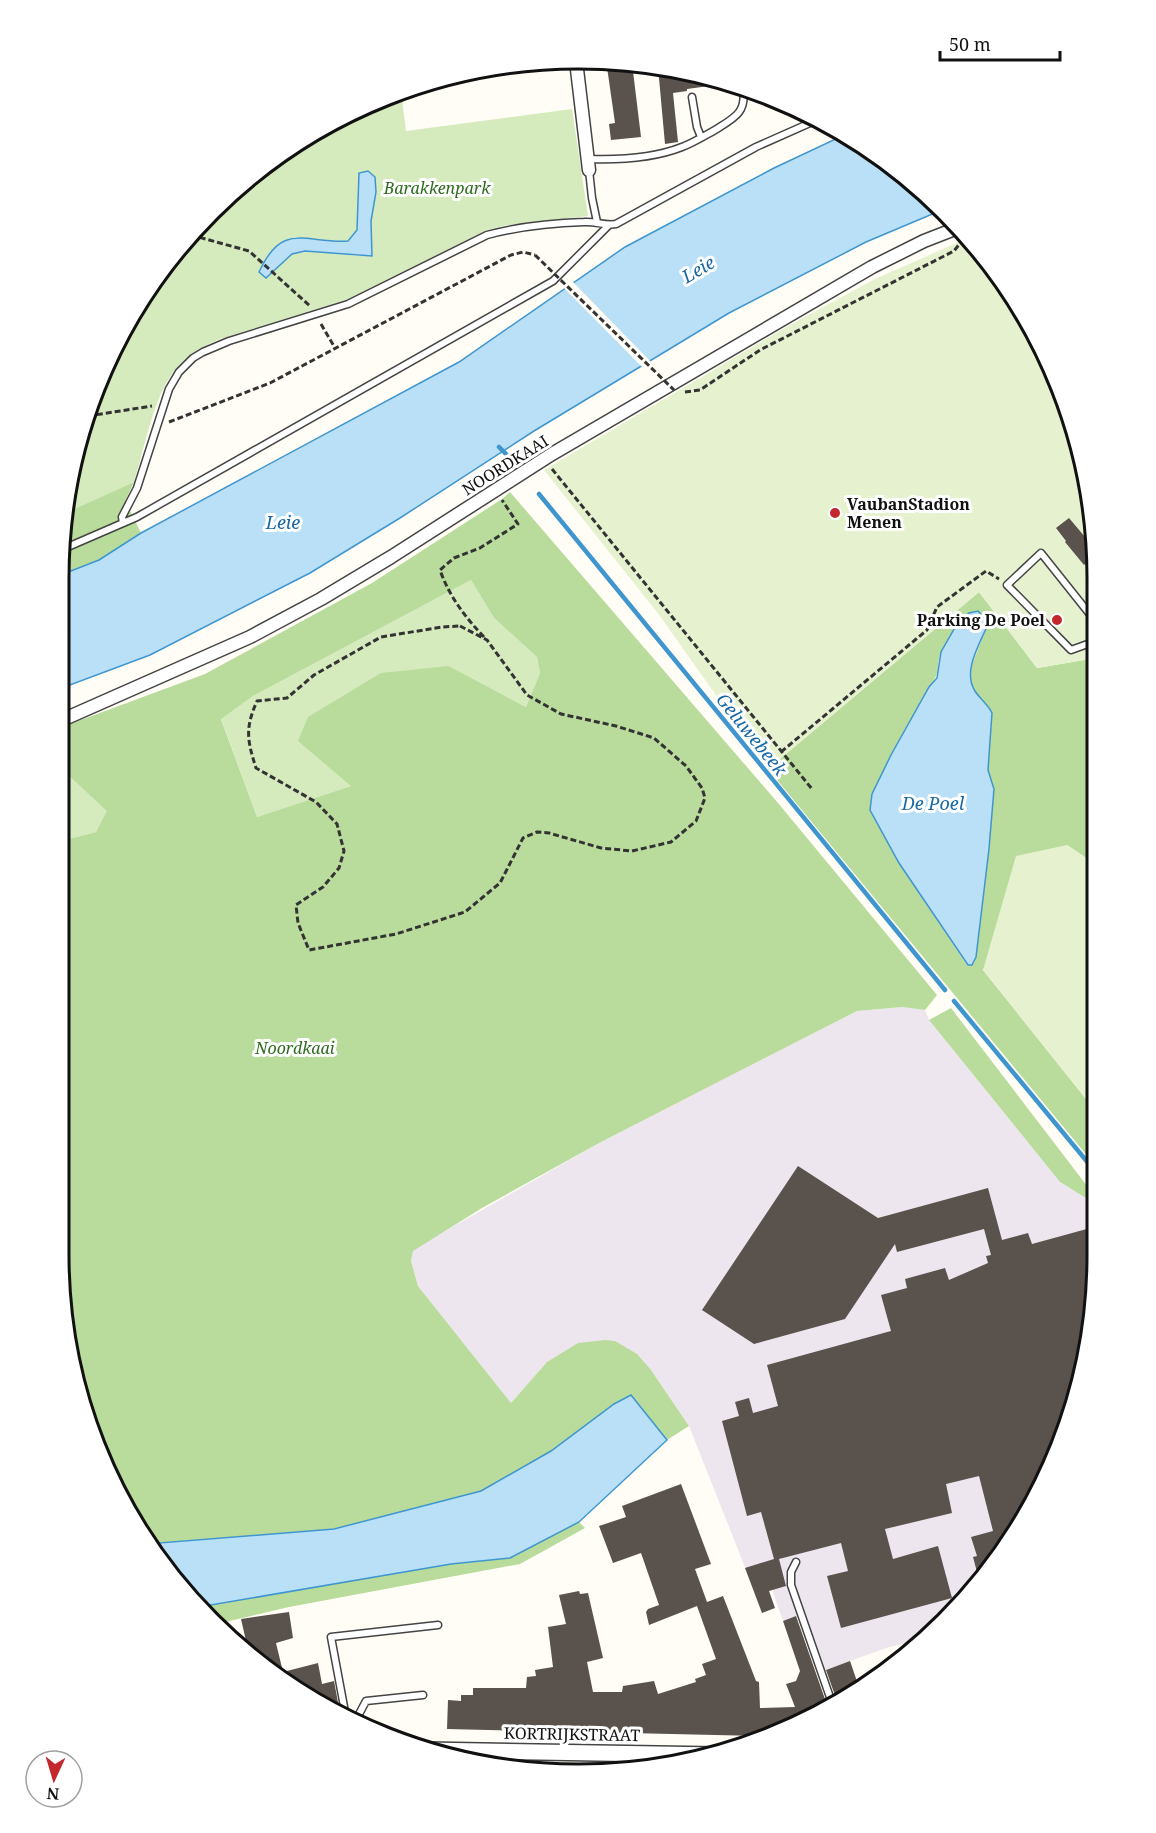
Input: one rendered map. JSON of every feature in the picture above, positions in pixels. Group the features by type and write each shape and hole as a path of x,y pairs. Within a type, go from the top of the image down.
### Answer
{"street":[{"path":"577,69 589,164"},
{"name":"NOORDKAAI","path":"69,717 250,637 321,599 541,462 872,267 950,231"},
{"name":"KORTRIJKSTRAAT","path":"484,1755 672,1755"}],"lane":[{"path":"693,96 701,137"},
{"path":"597,222 589,164 669,152 736,117 743,106 743,96"},
{"path":"123,523 122,517 137,488 162,406 174,381 193,358 203,352 229,341 348,304 487,235 505,230 584,222 616,224 756,147 808,124"},
{"path":"70,546 123,523 553,280 609,225"},
{"path":"1087,611 1041,553 1007,585 1071,650 1087,644"},
{"path":"796,1562 791,1572 791,1585 830,1697"},
{"path":"344,1707 331,1637 438,1625"},
{"path":"359,1715 366,1701 423,1695"}],"path":[{"path":"199,237 249,251 310,306"},
{"path":"156,427 270,383 511,255 523,252 535,255 569,286 659,378 674,390 688,393 700,390 771,345 954,251"},
{"path":"327,336 335,348"},
{"path":"96,415 156,405"},
{"path":"541,462 812,789"},
{"path":"487,640 460,626 381,637 314,675 287,698 257,701 249,719 249,744 256,768 316,802 337,824 345,850 339,868 323,887 296,905 298,923 309,950 396,934 465,912 500,883 523,838 537,832 549,832 601,848 632,851 671,842 696,821 705,798 702,788 686,766 654,738 616,726 561,714 527,695 487,640 469,621 445,585 440,570 454,558 480,548 518,524 500,489"},
{"path":"781,752 927,630 937,607 986,571 1007,585"}],"shaded area":[{"path":"902,1007 925,1010 929,1020 1060,1182 1087,1199 1086,1288 1077,1354 1060,1419 1035,1480 1001,1538 961,1591 909,1642 817,1673 797,1616 783,1621 772,1590 756,1595 689,1426 651,1370 547,1362 511,1403 418,1286 411,1261 413,1251 419,1246 601,1142 857,1011"}],"green space":[{"name":"Barakkenpark","path":"402,101 406,131 572,109 588,216 508,225 487,230 348,299 220,339 201,348 175,370 161,394 150,423 134,482 73,509 86,446 96,414 121,353 137,323 174,268 195,242 242,195 268,174 324,137 353,121","holes":["359,174 376,192 371,221 372,256 322,252 292,254 294,237 334,242 348,241 357,230"]},
{"name":"VaubanStadion Menen","path":"960,241 982,268 1019,324 1035,353 1060,414 1077,479 1086,545 1087,660 1037,668 979,592 768,769 660,616 544,470 788,326 875,279"},
{"path":"134,482 125,501 141,533 99,560 69,572 73,509"},
{"name":"Noordkaai","path":"510,492 778,803 937,995 925,1010 902,1007 857,1011 601,1142 482,1208 413,1251 411,1261 418,1286 511,1403 547,1362 578,1343 615,1341 637,1354 651,1370 689,1426 667,1440 631,1395 614,1404 551,1451 481,1491 334,1529 159,1543 121,1480 96,1419 86,1387 73,1321 69,1255 69,839 96,832 107,811 69,776 69,724 205,674 372,583","holes":["471,580 494,618 537,657 540,673 526,707 449,666 381,673 308,717 298,741 351,786 257,817 221,719 253,696"]},
{"path":"471,580 494,618 537,657 540,673 526,707 449,666 351,786 257,817 221,718 253,696"},
{"path":"979,592 1037,668 1087,660 1087,859 1067,845 983,970 1087,1100 1087,1156 768,769","holes":["988,624 969,672 976,693 989,707 992,717 988,770 994,789 976,957 974,963 967,965 899,863 870,810 872,794 891,755 936,677 939,657 944,646 955,638"]},
{"path":"69,776 108,811 96,832 69,839"},
{"path":"1067,845 1087,859 1087,1100 983,970 1016,856"},
{"path":"951,1008 1087,1186 1087,1199 1060,1182 929,1020"},
{"path":"579,1522 585,1528 520,1564 289,1607 225,1622 209,1605 451,1564 510,1558"}],"water":[{"name":"Leie","path":"835,139 888,174 933,214 866,242 729,313 534,431 310,573 150,655 69,685 69,572 99,560 141,533 459,362 625,247 774,168"},
{"path":"368,171 375,177 376,192 371,221 372,256 305,251 292,254 266,278 259,272 268,256 277,246 287,240 308,238 348,241 357,230 359,173"},
{"name":"De Poel","path":"978,611 988,624 971,666 970,675 975,691 992,713 988,770 994,789 976,957 972,965 968,965 899,863 870,810 872,794 891,755 929,687 937,678 941,652 957,624 969,613"},
{"path":"631,1395 667,1440 579,1522 510,1558 451,1564 209,1605 159,1543 334,1529 481,1491 551,1451 614,1404"}],"pier":[{"path":"572,281 652,363 643,368 563,287"}],"building":[{"path":"607,70 633,72 641,137 611,140 609,124 615,123"},
{"path":"659,76 710,86 673,93 678,142 665,144"},
{"path":"1069,518 1085,537 1087,566 1065,542 1056,528"},
{"path":"798,1166 878,1218 988,1188 1002,1240 1028,1233 1032,1244 1087,1229 1083,1321 1070,1387 1048,1450 1019,1510 977,1571 973,1557 977,1556 971,1537 993,1531 979,1476 946,1484 952,1513 885,1529 893,1559 938,1546 952,1598 841,1628 827,1576 848,1571 841,1543 779,1559 786,1586 769,1591 775,1608 762,1613 745,1568 774,1559 761,1512 747,1516 722,1421 739,1416 735,1402 749,1398 753,1413 778,1406 767,1365 891,1331 881,1295 907,1288 905,1279 945,1268 949,1280 988,1263 986,1256 991,1255 984,1229 897,1252 895,1244 845,1319 754,1344 702,1310"},
{"path":"681,1484 711,1564 695,1569 707,1602 723,1596 756,1681 759,1682 760,1708 795,1707 786,1684 796,1681 800,1671 783,1621 796,1616 825,1700 803,1712 745,1736 447,1729 448,1700 461,1701 461,1695 473,1695 473,1688 526,1688 527,1677 536,1676 535,1670 553,1667 548,1627 566,1624 559,1595 579,1591 580,1594 588,1593 603,1658 587,1662 593,1692 622,1692 623,1686 654,1681 658,1694 696,1682 695,1679 706,1675 702,1664 716,1659 697,1606 649,1625 646,1612 659,1605 641,1553 613,1563 599,1526 626,1517 622,1506"},
{"path":"289,1612 293,1638 276,1643 282,1669 246,1641 241,1619"},
{"path":"850,1661 857,1681 835,1694 826,1670"},
{"path":"318,1663 322,1684 334,1681 338,1704 286,1671"}],"waterway":[{"name":"Geluwebeek","path":"499,447 514,462"},
{"name":"Geluwebeek","path":"539,494 945,990"},
{"name":"Geluwebeek","path":"954,1001 1087,1162"}],"place":[{"name":"VaubanStadion Menen","path":"835,513"},
{"name":"Parking De Poel","path":"1057,620"}]}
